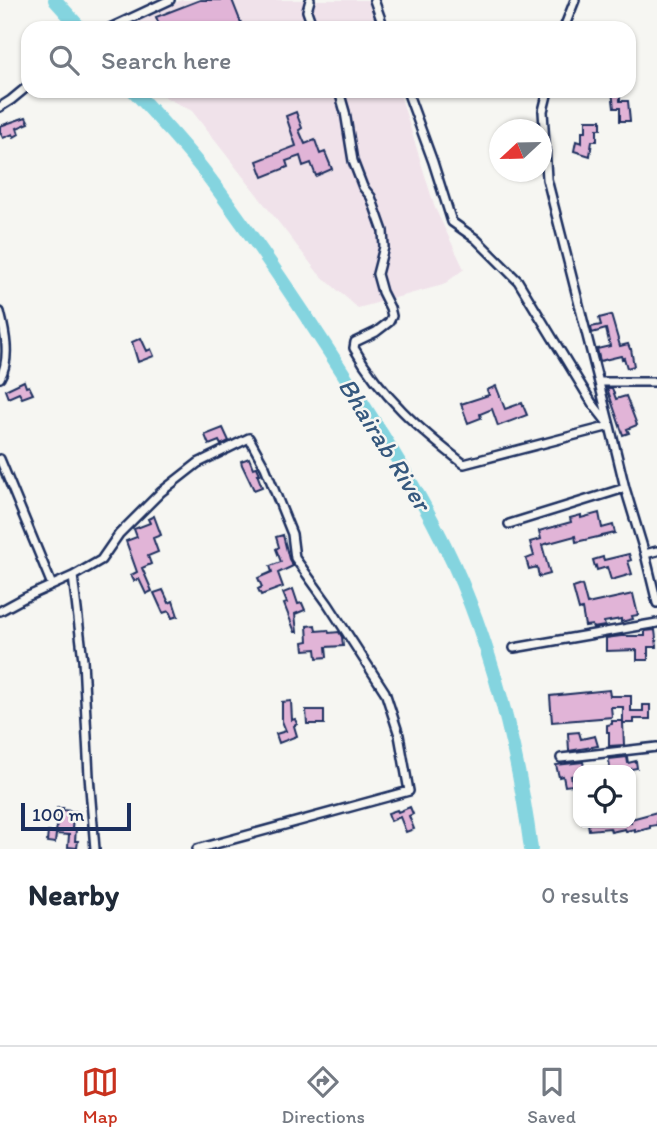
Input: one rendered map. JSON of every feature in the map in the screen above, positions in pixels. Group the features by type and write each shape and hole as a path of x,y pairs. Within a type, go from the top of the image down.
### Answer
{"street":[{"path":"310,0 307,11 311,21"},
{"path":"374,0 382,21"},
{"path":"567,21 575,0"},
{"path":"124,21 165,1"},
{"path":"0,107 21,92"},
{"path":"341,98 352,161 363,187 371,197 383,231 384,247 377,274 392,316 389,322 369,337 355,342 354,348 373,378 404,414 464,464 610,426"},
{"path":"410,98 452,222 476,239 517,281 592,403 610,426"},
{"path":"546,98 543,111 547,179 657,603"},
{"path":"0,312 5,331 6,369 0,377"},
{"path":"599,382 657,382"},
{"path":"0,611 101,561 119,534 170,485 198,463 249,438 265,467 292,534 295,558 386,692 399,735 409,791 197,849"},
{"path":"0,459 52,585"},
{"path":"509,524 625,488"},
{"path":"645,554 657,551"},
{"path":"73,576 83,660 95,849"},
{"path":"514,648 657,623"},
{"path":"561,758 657,747"}],"shaded area":[{"path":"181,0 368,0 375,21 140,21"},
{"path":"167,98 401,98 435,208 464,269 443,285 358,308 318,273 192,111"}],"building":[{"path":"200,0 232,0 240,21 158,21 156,17"},
{"path":"613,98 628,101 630,121 620,121 620,108 614,108"},
{"path":"296,112 305,144 315,140 320,154 325,152 332,169 316,176 311,163 303,166 300,156 286,161 288,167 263,177 257,161 296,146 286,116"},
{"path":"26,117 29,123 17,128 19,134 3,138 0,126"},
{"path":"586,120 601,120 601,129 597,129 597,141 592,141 590,156 574,151 576,141 582,143"},
{"path":"611,315 620,346 628,344 634,366 627,368 621,356 600,361 597,349 610,346 606,329 592,333 591,327 601,325 599,318"},
{"path":"141,338 147,351 151,349 154,356 138,362 132,342"},
{"path":"24,381 33,394 22,398 19,393 8,398 5,390"},
{"path":"496,386 505,409 522,403 527,415 498,426 492,409 480,414 481,418 468,423 461,404 489,395 487,390"},
{"path":"607,388 612,388 616,399 626,396 637,425 627,429 629,433 623,435"},
{"path":"223,428 229,441 221,445 219,441 209,445 205,435"},
{"path":"249,458 253,468 257,467 260,474 257,474 262,487 254,490 241,461"},
{"path":"599,513 602,528 613,525 615,533 576,542 575,536 542,545 550,574 539,577 537,567 529,569 526,559 534,556 530,542 541,539 539,531 571,522 570,518"},
{"path":"154,516 161,535 153,538 158,552 148,556 151,564 142,568 152,591 146,594 139,579 134,581 131,575 137,572 126,541 137,537 134,529 150,523 148,519"},
{"path":"283,535 293,566 278,573 283,587 261,595 258,589 262,587 258,578 272,572 270,566 281,562 276,549 279,547 276,537"},
{"path":"629,554 632,574 611,580 607,567 597,570 593,560 603,557 604,560"},
{"path":"582,585 587,604 633,594 638,615 621,622 621,619 604,622 605,626 585,626 582,609 579,610 573,588"},
{"path":"293,589 298,604 302,603 305,610 295,614 297,632 284,604 287,603 283,593"},
{"path":"163,590 169,603 173,601 178,616 172,618 169,611 163,613 154,593"},
{"path":"315,625 316,631 339,632 343,646 326,647 327,657 317,658 316,649 304,650 303,642 308,641 307,626"},
{"path":"655,630 657,647 648,647 648,660 637,660 637,650 606,651 606,638 645,636 645,631"},
{"path":"609,690 610,696 631,696 631,711 643,711 643,705 650,705 650,719 634,719 634,723 623,723 624,745 609,746 607,732 607,725 612,724 612,721 623,721 623,707 611,707 612,717 552,722 550,696"},
{"path":"291,701 292,720 295,719 297,724 294,726 297,736 279,743 276,734 286,731 282,721 282,702"},
{"path":"306,710 324,710 324,724 307,724"},
{"path":"579,732 581,739 595,736 598,746 569,751 568,733"},
{"path":"627,757 628,763 636,761 637,768 636,765 610,765 609,759"},
{"path":"583,762 584,765 573,765 573,785 565,786 563,776 559,777 556,765"},
{"path":"410,807 413,814 409,816 414,829 406,832 400,817 391,821 388,813"},
{"path":"57,808 80,812 80,817 73,817 72,829 76,829 77,848 68,847 69,835 56,834 55,843 47,842 48,832 56,833"},
{"path":"657,812 657,825 635,832 635,829 625,829 611,832 610,828 636,828 636,818"}],"waterway":[{"name":"Bhairab River","path":"55,0 74,21"},
{"name":"Bhairab River","path":"140,98 196,161 259,246 377,426 437,529 475,615 496,681 513,747 531,849"}]}
